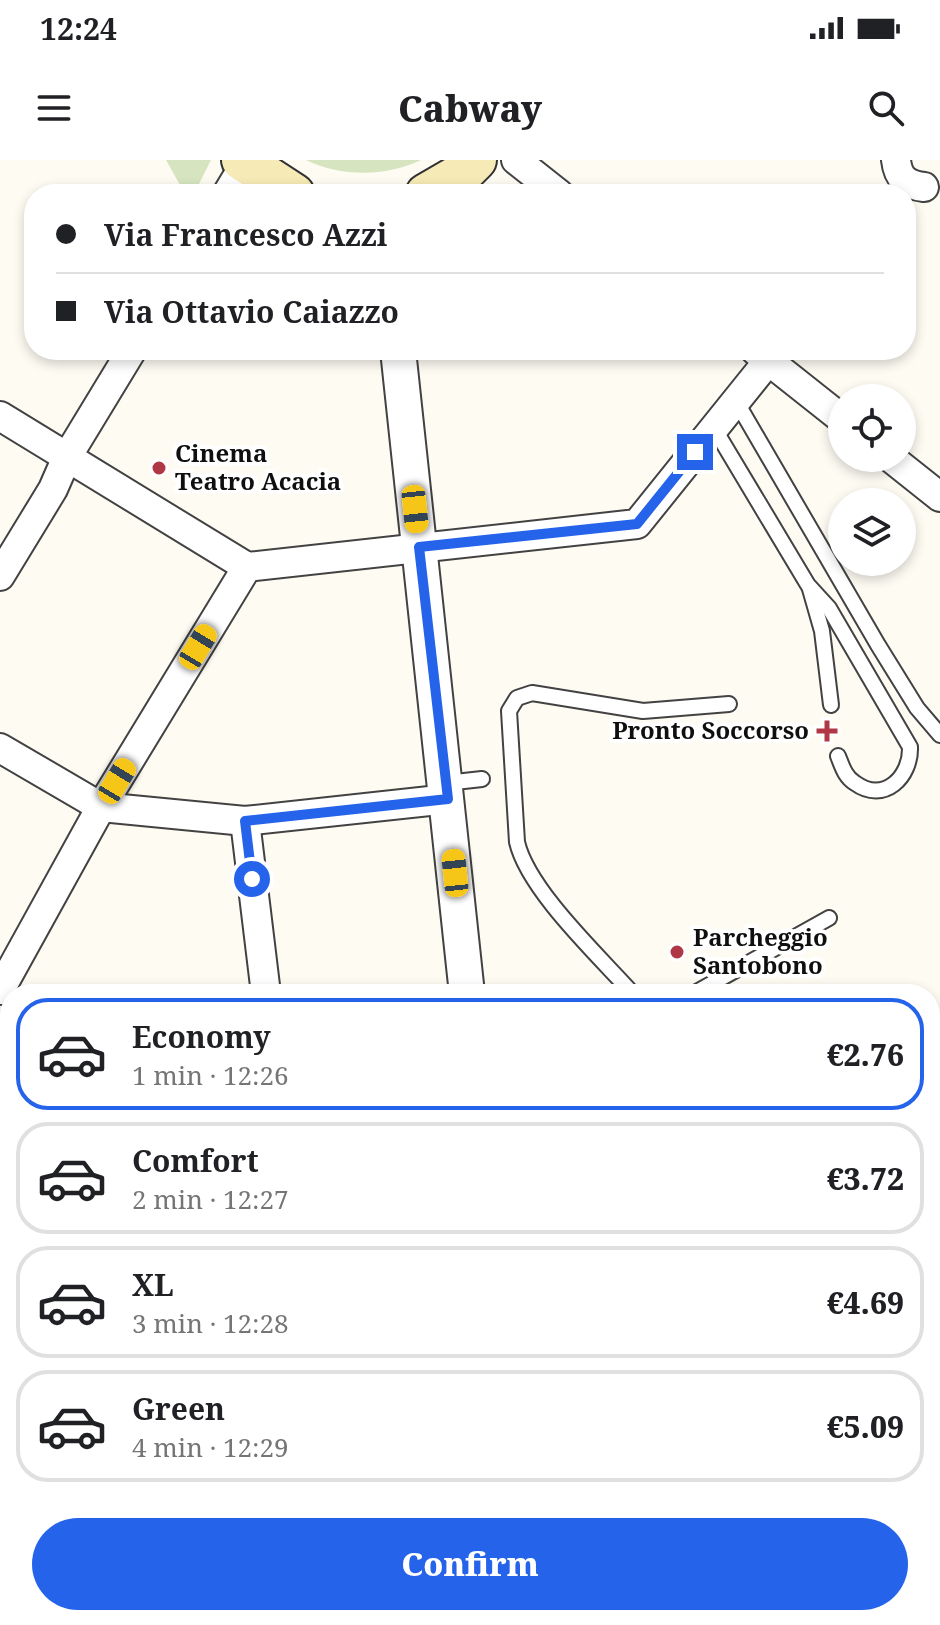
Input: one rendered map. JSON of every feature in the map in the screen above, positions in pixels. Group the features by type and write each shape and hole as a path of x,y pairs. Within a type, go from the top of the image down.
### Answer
{"main road":[{"path":"443,184 464,172 476,160"},
{"path":"238,173 267,184"}],"street":[{"path":"516,160 546,184"},
{"path":"896,160 899,175 913,184"},
{"path":"0,576 126,360"},
{"path":"399,360 466,984"},
{"path":"0,416 247,567 637,524 736,401 763,360"},
{"path":"774,360 828,407"},
{"path":"909,472 940,497"},
{"path":"3,984 101,807 247,567"},
{"path":"0,748 101,807 245,821 447,791"},
{"path":"245,821 265,984"}],"lane":[{"path":"736,401 878,645 917,708 940,735"},
{"path":"714,428 808,585 837,620 910,747 907,770 900,780 877,790 854,783 846,775 838,756"},
{"path":"808,585 822,631 831,705"},
{"path":"624,984 533,881 521,858 517,842 509,711 517,698 524,694 590,701 643,711 729,704"},
{"path":"447,791 482,779"},
{"path":"711,984 829,918"}],"green space":[{"path":"166,160 211,160 199,184 179,184"},
{"path":"306,160 421,160 393,170 363,173 333,170"}],"place":[{"name":"Cinema Teatro Acacia","path":"159,468"},
{"name":"Pronto Soccorso","path":"827,731"},
{"name":"Parcheggio Santobono","path":"677,952"}],"route":[{"path":"252,879 245,821 448,799 419,547 637,524 695,452"}]}
